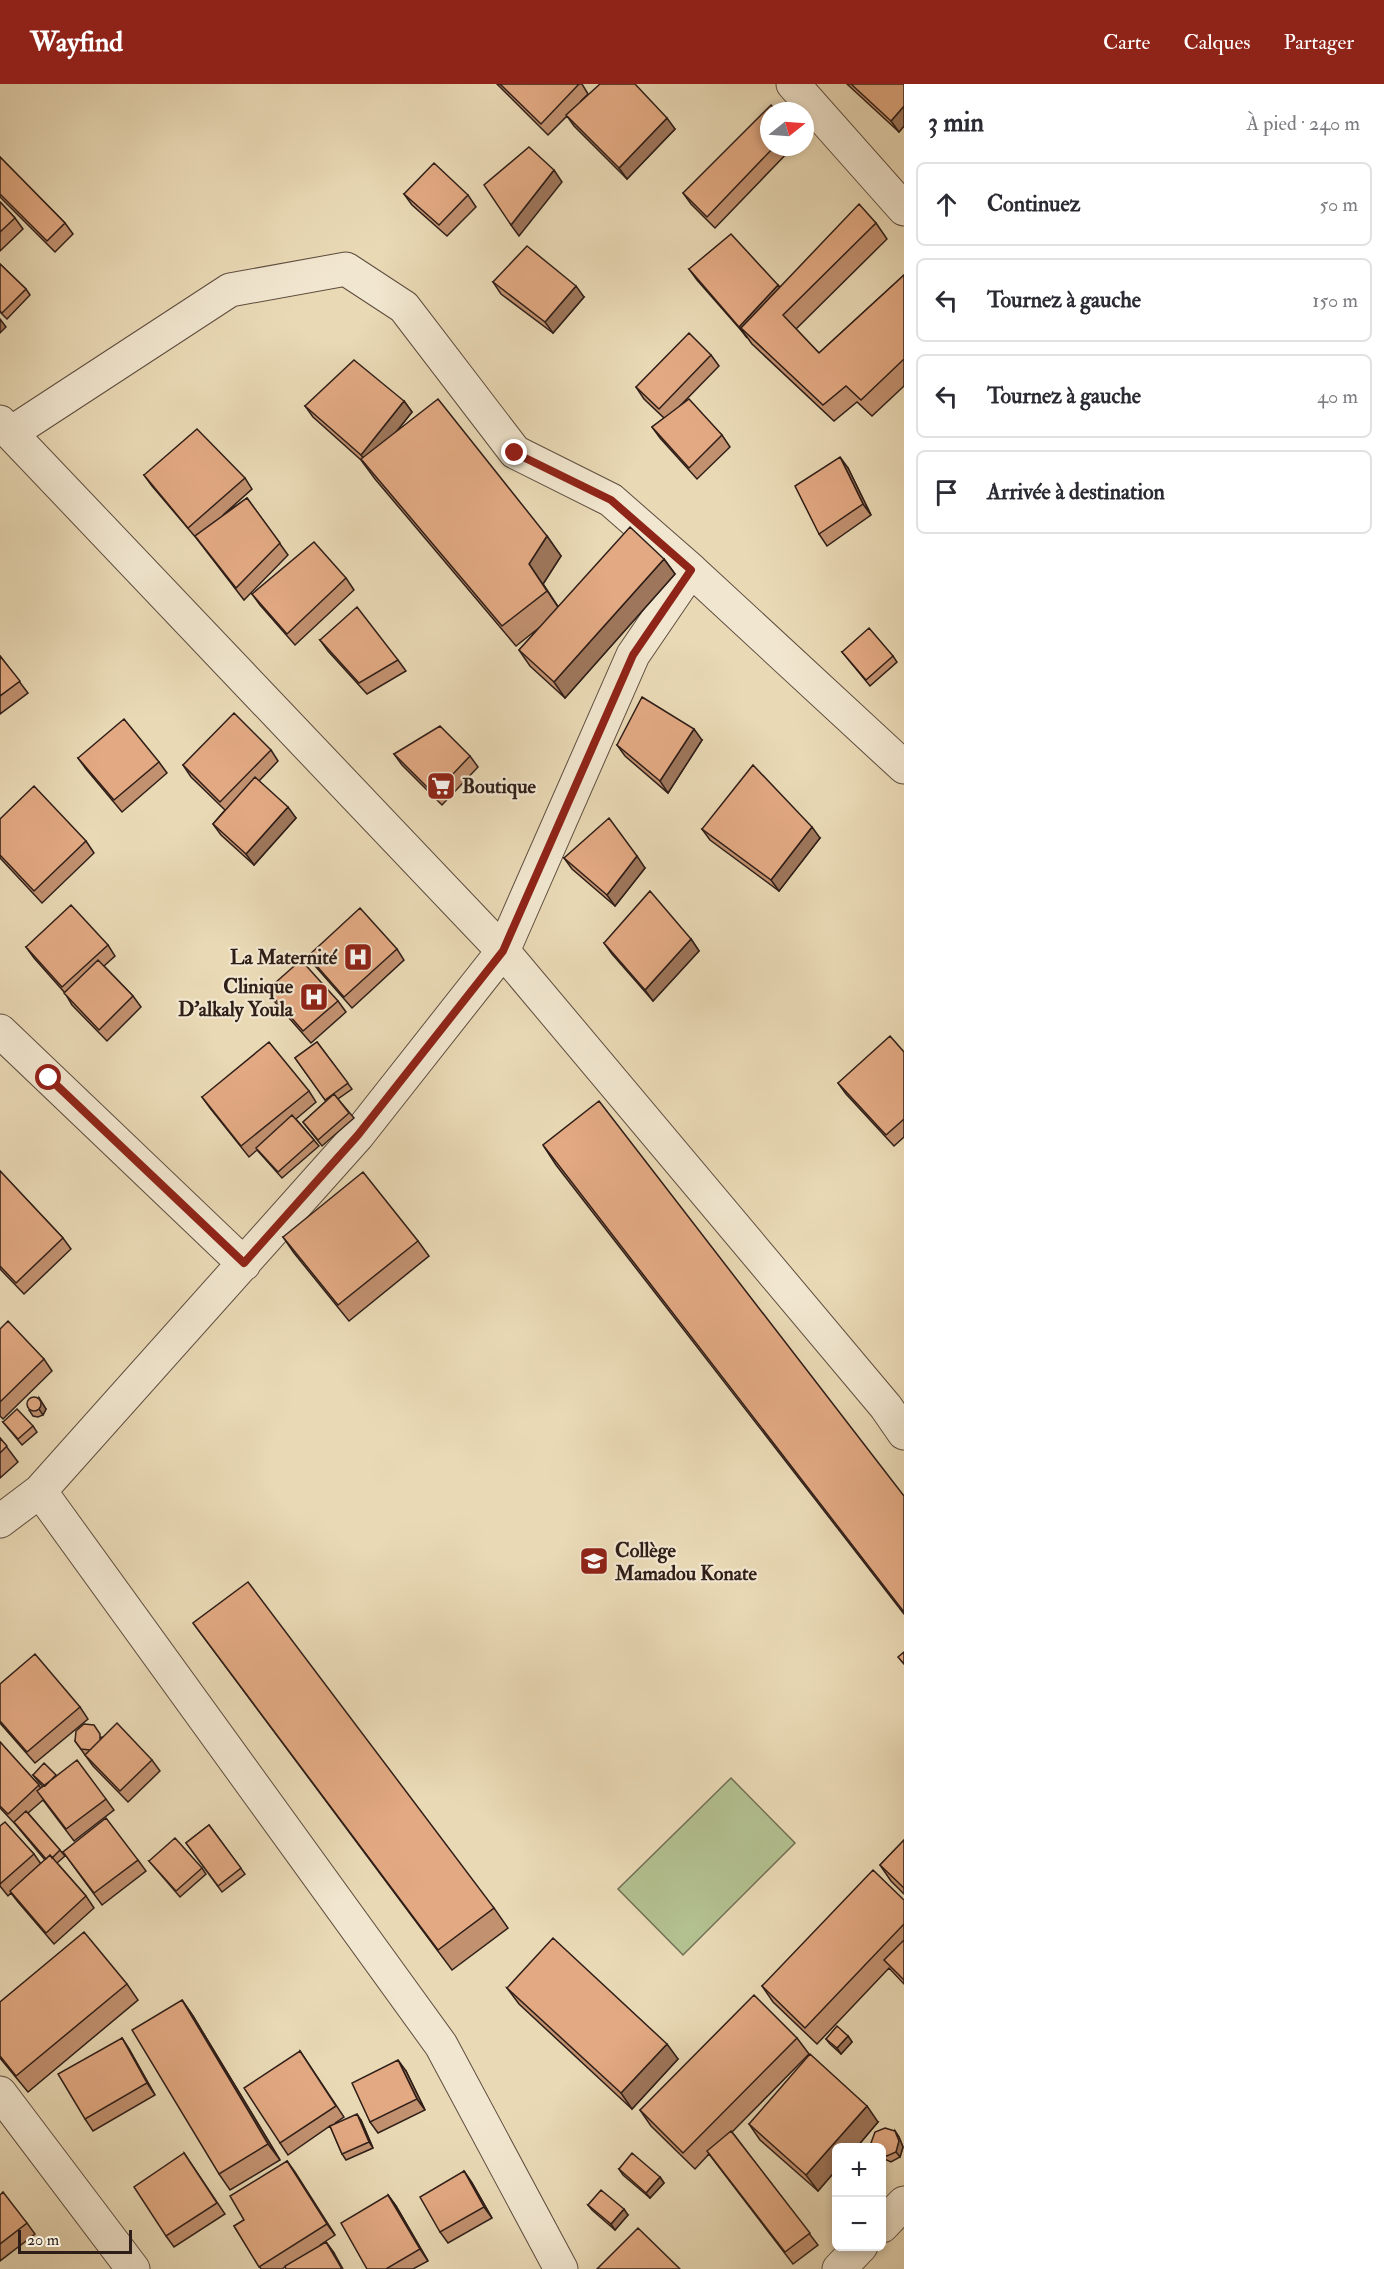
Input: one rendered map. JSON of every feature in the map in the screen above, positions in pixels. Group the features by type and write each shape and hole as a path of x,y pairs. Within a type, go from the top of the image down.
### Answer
{"street":[{"path":"793,84 904,208"},
{"path":"904,767 691,570 611,500 515,453 404,307 346,269 230,290 5,427 503,951 886,1407 904,1433"},
{"path":"0,1521 40,1491 358,1135 503,951 633,655 691,570"},
{"path":"0,1031 244,1263"},
{"path":"40,1491 441,2045 561,2269"},
{"path":"0,2093 133,2269"},
{"path":"886,2222 904,2203"},
{"path":"839,2269 857,2251"}],"green space":[{"path":"731,1778 795,1843 683,1955 618,1889"}],"building":[{"path":"500,84 579,84 541,124"},
{"path":"600,84 635,84 667,118 619,168 566,115"},
{"path":"851,84 904,84 904,106 891,121"},
{"path":"760,116 760,156 765,156 707,217 683,193"},
{"path":"529,147 554,170 511,225 484,185"},
{"path":"0,157 65,223 47,241 0,194"},
{"path":"434,163 468,195 439,225 404,194"},
{"path":"0,202 15,218 0,232"},
{"path":"859,204 876,223 783,315 819,353 904,275 904,359 861,400 846,386 823,405 741,328"},
{"path":"731,234 778,285 739,327 689,269"},
{"path":"527,246 576,286 545,322 493,282"},
{"path":"0,264 26,289 2,313 0,311"},
{"path":"689,333 711,355 659,409 636,387"},
{"path":"354,360 404,401 361,455 305,406"},
{"path":"438,399 547,536 529,564 547,591 502,626 361,459"},
{"path":"689,399 722,435 689,468 652,427"},
{"path":"197,429 245,478 188,528 144,475"},
{"path":"840,457 863,504 819,534 795,486"},
{"path":"247,498 280,543 236,588 195,536"},
{"path":"630,527 664,559 554,682 519,650"},
{"path":"314,542 346,578 287,634 252,594"},
{"path":"357,607 398,660 359,683 320,640"},
{"path":"869,628 893,656 866,680 842,652"},
{"path":"0,656 20,681 0,696"},
{"path":"642,697 694,729 660,781 617,745"},
{"path":"234,713 271,750 220,802 183,765"},
{"path":"124,719 159,762 114,800 78,758"},
{"path":"440,726 470,756 434,794 394,754"},
{"path":"753,765 812,827 771,880 702,829"},
{"path":"255,777 288,807 246,854 213,824"},
{"path":"34,786 86,841 34,891 0,855 0,819"},
{"path":"609,818 637,856 607,895 564,858"},
{"path":"650,891 691,939 645,990 604,943"},
{"path":"71,905 108,945 62,987 26,947"},
{"path":"360,908 397,949 344,997 308,956"},
{"path":"98,960 133,996 99,1030 64,993"},
{"path":"301,960 338,1001 303,1031 267,990"},
{"path":"890,1036 904,1052 904,1119 886,1135 838,1083"},
{"path":"269,1042 309,1091 241,1146 202,1097"},
{"path":"317,1042 348,1083 325,1100 295,1058"},
{"path":"334,1094 349,1113 318,1140 303,1122"},
{"path":"599,1101 904,1496 904,1612 543,1145"},
{"path":"292,1115 314,1140 278,1172 256,1148"},
{"path":"0,1171 63,1238 16,1283 0,1266"},
{"path":"363,1172 418,1241 338,1305 283,1237"},
{"path":"8,1321 44,1359 0,1402 0,1329"},
{"path":"31,1397 37,1397 41,1404 37,1411 31,1411 27,1407 27,1401"},
{"path":"17,1409 33,1426 18,1439 3,1422"},
{"path":"0,1438 7,1446 0,1453"},
{"path":"248,1582 494,1908 438,1950 193,1623"},
{"path":"904,1652 904,1664 898,1657"},
{"path":"35,1654 80,1707 27,1752 0,1721 0,1684"},
{"path":"117,1723 152,1760 120,1791 85,1755"},
{"path":"84,1724 94,1725 100,1734 100,1740 90,1750 81,1749 75,1741 76,1731"},
{"path":"0,1742 39,1785 8,1814 0,1806"},
{"path":"77,1760 106,1799 66,1829 37,1791"},
{"path":"44,1763 56,1775 45,1786 33,1775"},
{"path":"26,1811 60,1850 52,1858 50,1855 46,1859 14,1822"},
{"path":"106,1818 138,1860 94,1893 63,1852"},
{"path":"5,1822 34,1854 0,1884 0,1826"},
{"path":"209,1825 241,1868 218,1886 186,1843"},
{"path":"175,1838 202,1868 176,1891 149,1861"},
{"path":"904,1840 904,1888 880,1865"},
{"path":"50,1855 86,1896 46,1933 10,1891"},
{"path":"873,1870 904,1900 904,1924 805,2028 762,1986"},
{"path":"84,1932 127,1984 16,2076 0,2056 0,2002"},
{"path":"553,1938 667,2044 621,2093 507,1988"},
{"path":"904,1940 904,1980 884,1960"},
{"path":"754,1995 797,2038 683,2153 640,2110"},
{"path":"182,2000 268,2144 219,2174 132,2030"},
{"path":"837,2026 848,2036 837,2048 826,2039"},
{"path":"122,2038 147,2083 85,2119 58,2074"},
{"path":"300,2051 336,2106 280,2143 244,2088"},
{"path":"810,2054 867,2106 806,2175 749,2124"},
{"path":"398,2060 417,2099 370,2122 352,2083"},
{"path":"357,2114 369,2142 342,2154 330,2126"},
{"path":"885,2128 895,2131 899,2141 896,2152 887,2156 886,2143 871,2143 875,2132"},
{"path":"731,2131 810,2233 785,2252 707,2151"},
{"path":"184,2153 217,2203 166,2236 134,2187"},
{"path":"632,2153 660,2177 646,2193 619,2169"},
{"path":"287,2161 327,2224 259,2267 234,2226 244,2220 230,2196"},
{"path":"464,2171 484,2207 440,2232 420,2197"},
{"path":"601,2190 624,2209 611,2224 588,2205"},
{"path":"3,2192 27,2223 0,2244 0,2195"},
{"path":"388,2195 420,2249 386,2269 367,2269 341,2223"},
{"path":"638,2228 680,2269 597,2269"},
{"path":"326,2242 342,2269 286,2269 285,2266"}],"place":[{"name":"Boutique","path":"441,786"},
{"name":"La Maternité","path":"358,957"},
{"name":"Clinique D'alkaly Youla","path":"314,997"},
{"name":"Collège Mamadou Konate","path":"594,1561"}],"route":[{"path":"49,1078 244,1263 358,1135 503,951 633,655 691,570 611,500 515,453"}]}
